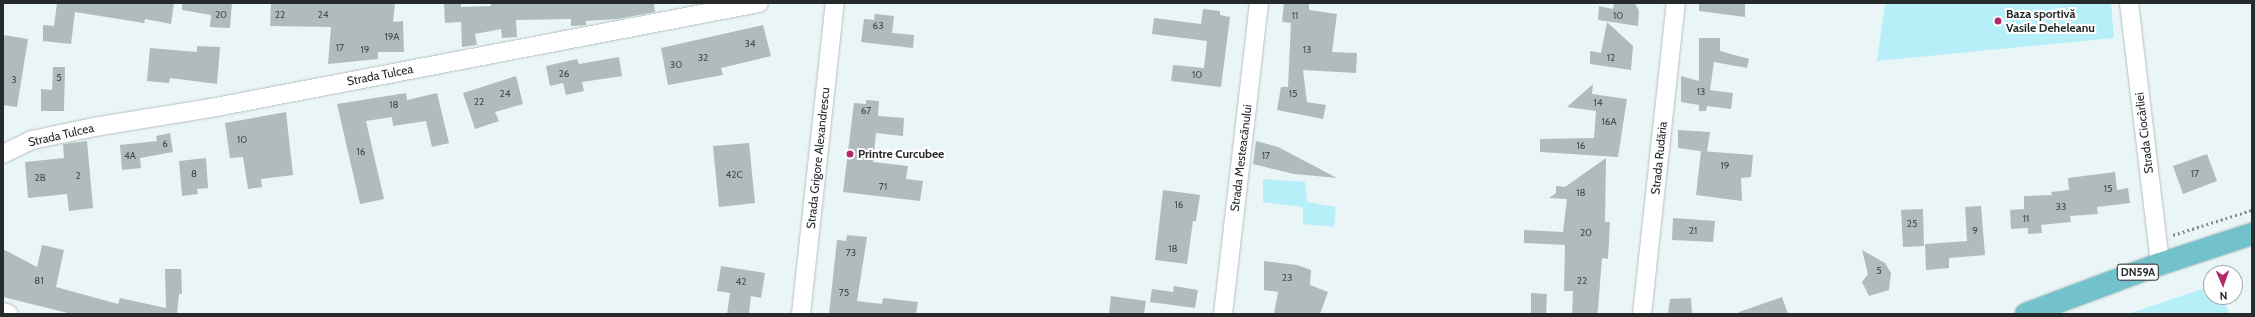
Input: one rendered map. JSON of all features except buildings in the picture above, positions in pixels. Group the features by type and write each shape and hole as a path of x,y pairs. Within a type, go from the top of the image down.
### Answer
{"main road":[{"name":"DN59A","path":"2026,314 2160,264 2252,234"}],"street":[{"name":"Strada Tulcea","path":"3,154 32,140 94,127 211,108 759,3"},
{"name":"Strada Grigore Alexandrescu","path":"801,314 835,3"},
{"name":"Strada Mesteacănului","path":"1223,314 1259,3"},
{"name":"Strada Rudăria","path":"1642,314 1676,3"},
{"name":"Strada Ciocârliei","path":"2129,3 2160,264"},
{"path":"3,312 9,314"}],"path":[{"path":"2157,240 2252,210"}],"shaded area":[{"name":"Baza sportivă Vasile Deheleanu","path":"1885,3 2111,3 2114,38 1877,61"},
{"path":"1263,179 1305,182 1307,202 1336,207 1334,227 1303,224 1303,207 1263,202"},
{"path":"2203,289 2203,305 2226,305 2229,314 2128,314"}],"place":[{"name":"Baza sportivă Vasile Deheleanu","path":"1998,21"},
{"name":"Printre Curcubee","path":"850,154"}]}
